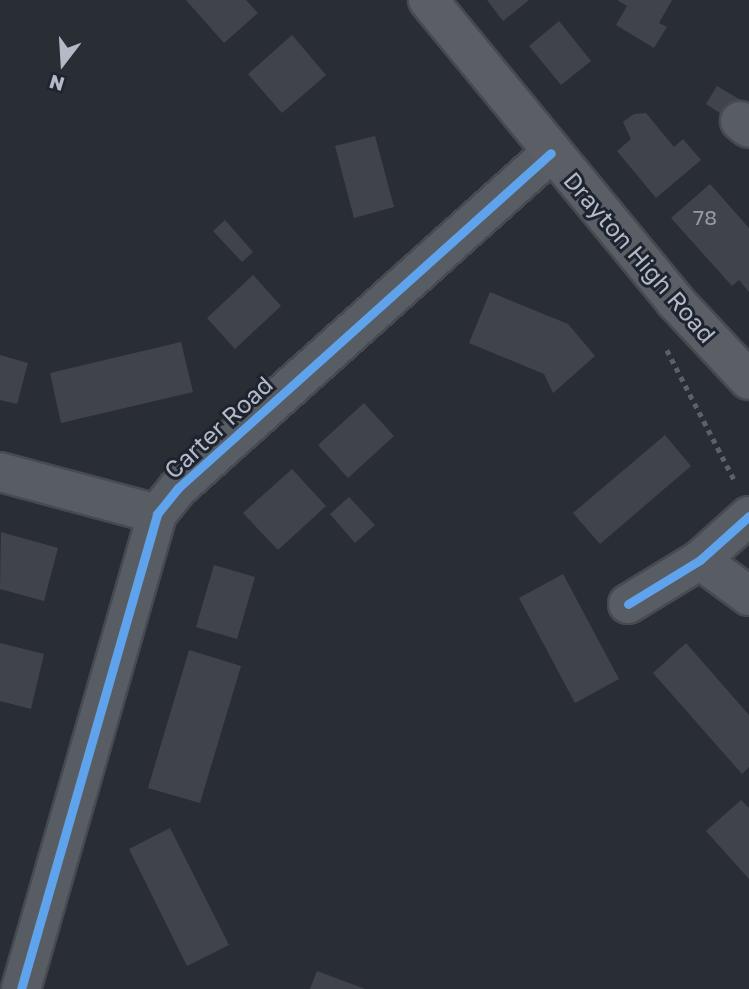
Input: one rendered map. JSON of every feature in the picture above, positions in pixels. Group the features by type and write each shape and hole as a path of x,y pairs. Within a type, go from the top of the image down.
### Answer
{"main road":[{"name":"Drayton High Road","path":"428,0 551,153 749,380"}],"street":[{"name":"Carter Road","path":"33,985 157,514 178,488 551,153"},
{"path":"0,472 157,514"},
{"path":"628,604 700,560 745,504"},
{"path":"700,560 749,596"}],"path":[{"path":"662,339 682,385 745,504"}],"building":[{"path":"186,0 246,0 258,13 224,43"},
{"path":"487,0 529,0 503,21"},
{"path":"617,0 672,0 659,23 667,27 654,48 616,25 627,6"},
{"path":"559,21 591,61 561,85 529,46"},
{"path":"292,35 326,75 282,113 248,74"},
{"path":"717,86 744,102 732,121 706,104"},
{"path":"646,113 674,147 683,139 701,160 656,198 617,151 631,139 623,122 634,114"},
{"path":"375,136 394,207 354,218 335,146"},
{"path":"710,184 749,228 749,292 739,280 732,286 671,218"},
{"path":"225,220 253,252 242,262 213,231"},
{"path":"253,275 281,306 235,349 207,318"},
{"path":"490,292 568,324 595,356 553,393 544,374 469,343"},
{"path":"181,342 193,392 61,423 50,373"},
{"path":"0,355 28,363 17,404 0,400"},
{"path":"364,403 394,436 348,478 318,445"},
{"path":"665,435 691,466 600,544 573,513"},
{"path":"292,469 326,506 278,550 243,513"},
{"path":"349,497 375,525 355,543 330,514"},
{"path":"1,532 58,548 44,601 0,589"},
{"path":"214,565 255,577 237,639 196,627"},
{"path":"563,574 619,679 575,703 519,598"},
{"path":"0,643 44,654 31,709 0,701"},
{"path":"686,643 749,715 749,767 742,774 653,673"},
{"path":"189,650 241,666 200,803 148,788"},
{"path":"741,800 749,808 749,879 706,831"},
{"path":"170,828 229,945 187,966 129,849"},
{"path":"317,971 365,989 310,989"}],"cycle path":[{"path":"21,989 157,514 178,488 551,153"},
{"path":"628,604 700,560 749,516"}]}
